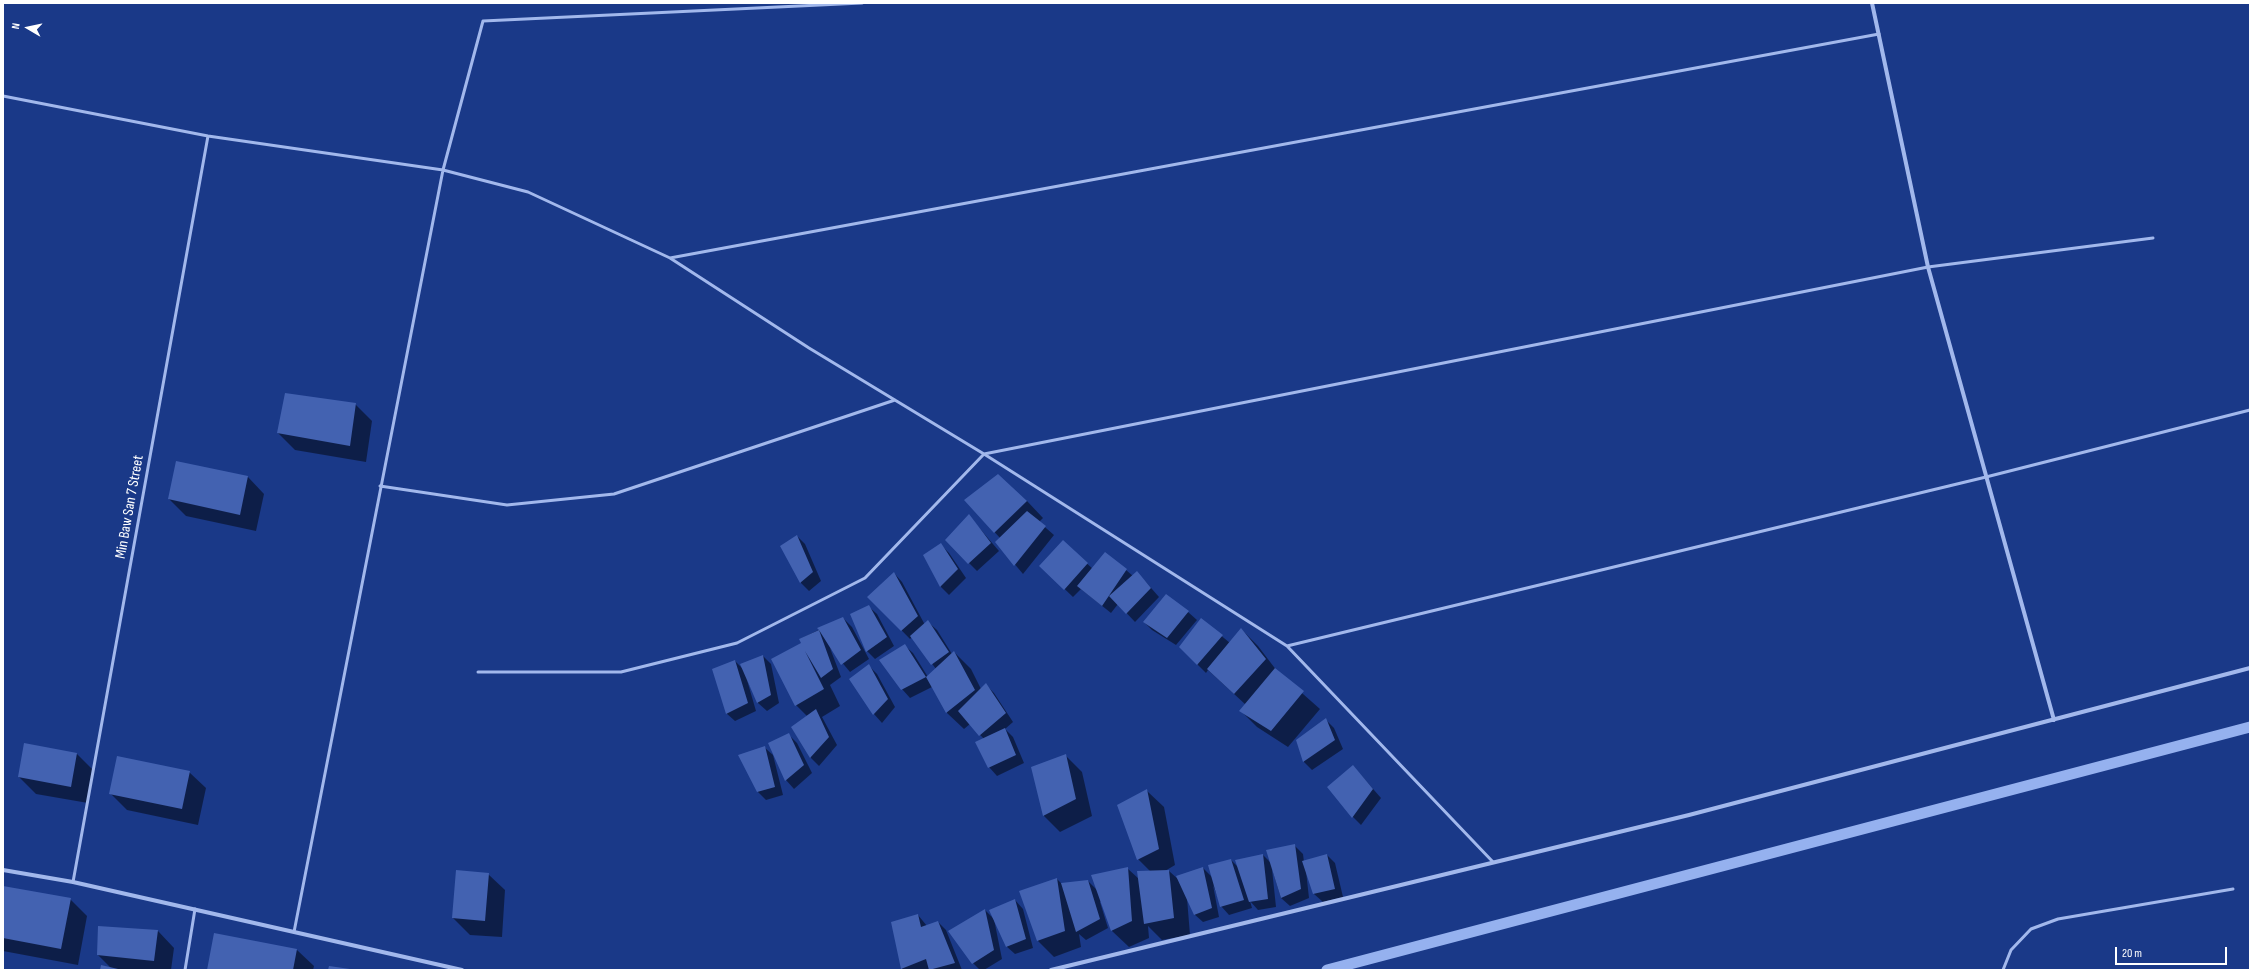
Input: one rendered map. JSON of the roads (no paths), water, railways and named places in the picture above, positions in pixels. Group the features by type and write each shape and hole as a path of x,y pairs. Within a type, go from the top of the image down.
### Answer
{"street":[{"path":"1872,3 1928,267 2054,720"},
{"path":"1051,970 1696,813 2250,668"},
{"path":"3,870 73,882 462,970"}],"lane":[{"path":"294,932 443,170 483,20 862,3"},
{"path":"670,258 1879,34"},
{"path":"3,96 208,136 443,170 528,192 670,258 809,348 984,454 1287,646 1493,862"},
{"name":"Min Baw San 7 Street","path":"73,882 208,136"},
{"path":"478,672 621,672 737,643 865,578 984,454 1928,267 2153,238"},
{"path":"380,486 507,505 614,494 895,400"},
{"path":"1287,646 1986,477 2250,410"},
{"path":"2003,970 2011,950 2031,929 2058,919 2233,889"},
{"path":"185,970 195,910"}],"waterway":[{"path":"1327,970 2250,727"}]}
